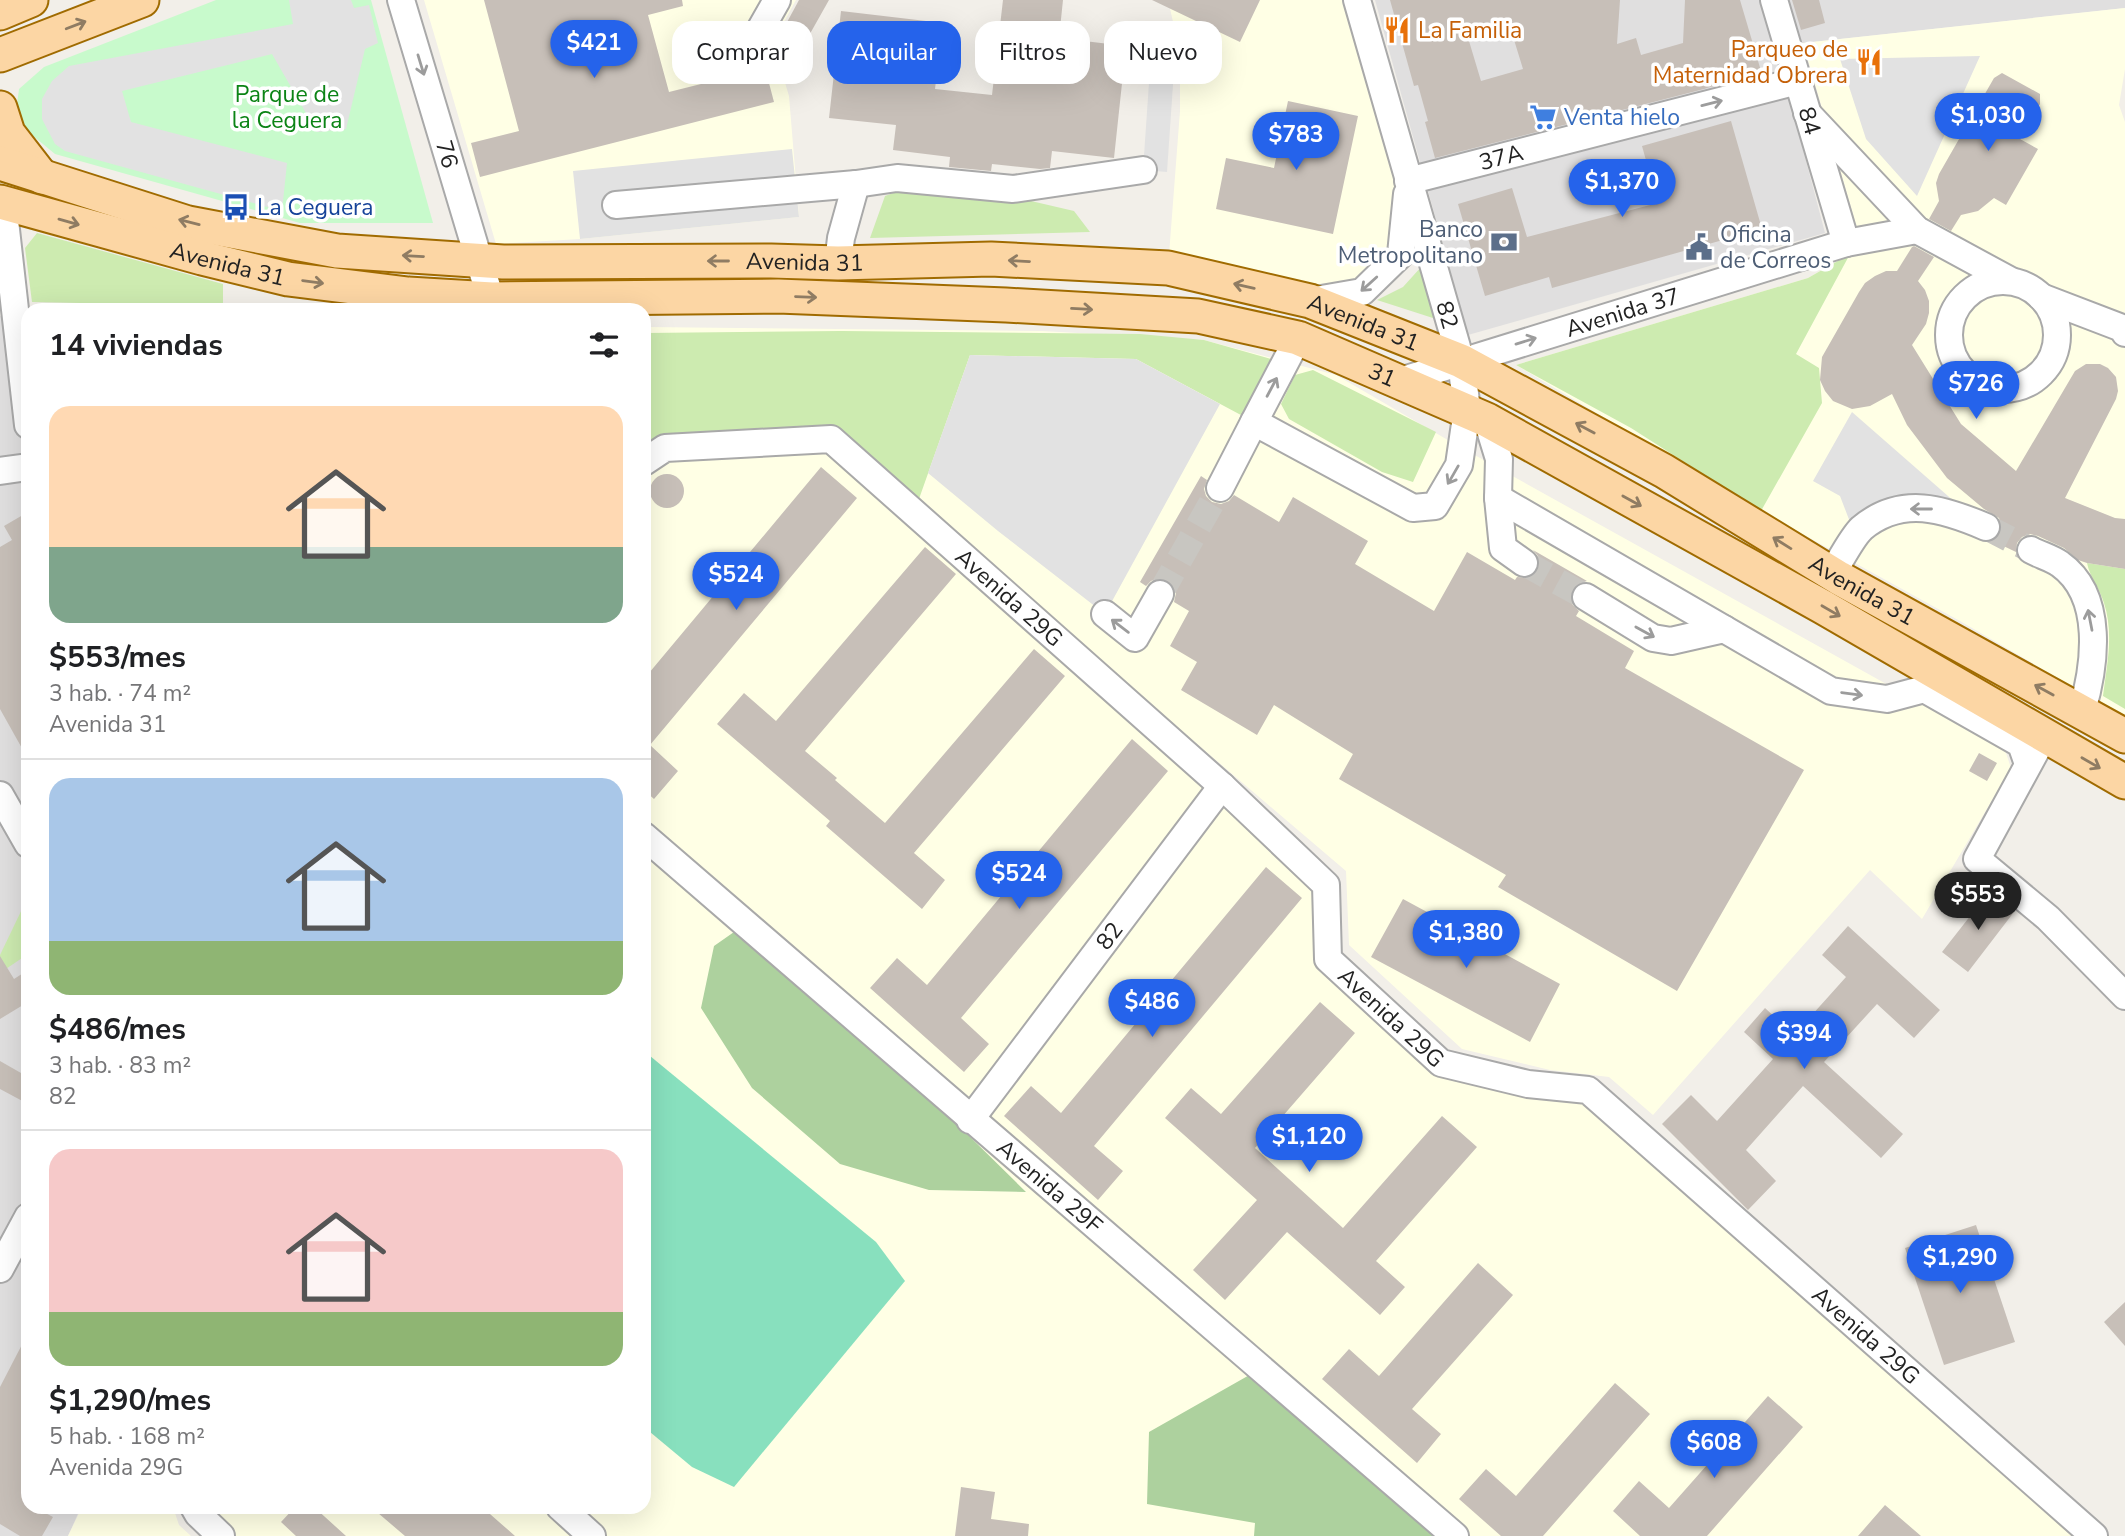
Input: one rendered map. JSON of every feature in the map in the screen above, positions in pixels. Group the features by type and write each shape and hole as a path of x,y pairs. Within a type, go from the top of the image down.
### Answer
{"main road":[{"path":"0,13 31,0"},
{"path":"0,103 6,53 142,0"},
{"path":"0,108 8,133 42,177"},
{"name":"Avenida 31","path":"0,163 188,223 337,251 492,261 838,263 991,259 1168,268 1310,301 1461,361 1664,471 1832,574 2125,736"},
{"name":"Avenida 31","path":"2,203 288,279 484,303"},
{"name":"Avenida 31","path":"529,303 778,296 1006,305 1198,316 1298,338"},
{"name":"31","path":"1298,338 1477,415"},
{"name":"Avenida 31","path":"1477,415 1823,607 2036,750 2125,782"}],"street":[{"name":"76","path":"401,0 492,261 493,303"},
{"path":"765,21 777,0"},
{"name":"82","path":"1357,0 1477,415"},
{"name":"84","path":"1774,0 1846,243"},
{"name":"37A","path":"1408,181 1798,81"},
{"path":"1807,113 1917,230 2011,281 2027,286 2041,297 2051,311 2056,327 2056,345 2049,362 2038,376 2022,385 2005,389 1987,386 1971,378 1958,365 1951,349 1949,331 1953,313 1963,298 1977,287 1993,281 2011,281"},
{"path":"616,205 897,178 1013,189 1143,170"},
{"name":"82","path":"1310,301 1362,292 1401,254 1408,181"},
{"path":"838,263 841,238 856,184"},
{"path":"2,203 21,365"},
{"name":"Avenida 37","path":"1400,381 1846,243 1917,230"},
{"path":"2041,297 2122,328 2125,333"},
{"path":"1220,488 1298,338"},
{"path":"1254,422 1413,508 1435,506 1459,465 1477,415"},
{"path":"1477,415 1499,459 1497,498 1503,548 1524,563"},
{"name":"Avenida 29G","path":"651,457 665,448 831,439 1222,786 1326,885 1328,958 1441,1063 1528,1084 1588,1090 2094,1536"},
{"path":"0,471 21,468"},
{"path":"1497,498 1831,691 1887,699 1938,686"},
{"path":"1832,574 1861,529 1890,512 1922,506 1952,512 1986,527"},
{"path":"2031,550 2061,565 2082,589 2091,617 2094,647 2089,688 2082,711"},
{"path":"1105,614 1135,638 1160,594"},
{"path":"1586,597 1653,638 1671,641 1724,629"},
{"path":"2036,750 1976,859 2048,918 2125,996"},
{"name":"82","path":"970,1120 1222,786"},
{"path":"0,795 21,832"},
{"name":"Avenida 29F","path":"651,842 1455,1536"},
{"path":"0,1269 21,1230"},
{"path":"198,1514 221,1536"},
{"path":"568,1514 592,1536"}],"shaded area":[{"path":"289,0 351,0 354,8 369,5 378,43 365,49 346,129 317,132 272,54 122,91 131,122 287,163 282,211 65,151 55,144 42,119 42,99 52,81 69,66 293,24"},
{"path":"424,0 796,0 784,21 672,21 672,84 785,84 789,96 799,217 580,239 496,244"},
{"path":"1168,0 1357,0 1408,181 1401,254 1362,292 1168,268 1180,84 1222,84 1222,21 1173,21"},
{"path":"1375,0 2125,0 2125,8 1803,43 1777,50 1825,233 1468,335"},
{"path":"2125,8 2125,69 2119,105 2125,122 2125,717 1960,621 1761,511 1516,365 1808,278 1850,254 1855,221 1803,43"},
{"path":"1980,56 1917,196 1866,139 1840,59"},
{"path":"1149,84 1173,84 1167,172 1143,170"},
{"path":"792,149 799,217 580,239 573,171"},
{"path":"21,315 21,1514 78,1514 68,1536 0,1536 0,316"},
{"path":"651,327 1042,331 1204,340 1336,375 1453,443 2005,750 2011,768 1922,919 1870,870 1653,1115 1609,1077 1550,1070 1462,1049 1349,945 1346,871 832,433 1326,885 1328,959 1441,1063 1588,1090 2094,1536 221,1536 201,1514 651,1514"},
{"path":"970,355 1136,359 1220,404 1105,614 928,473"},
{"path":"1852,412 1956,503 1850,522 1840,496 1813,481"},
{"path":"79,1514 175,1514 179,1525 191,1536 68,1536"}],"green space":[{"name":"Parque de la Ceguera","path":"216,0 371,0 433,223 300,223 55,154 26,130 16,112 19,89 44,67"},
{"path":"907,188 1009,196 1074,211 1090,232 870,238 885,196"},
{"path":"37,233 223,284 223,303 32,302 25,248"},
{"path":"1850,254 1796,354 1819,368 1822,403 1761,511 1631,428 1516,365 1808,278"},
{"path":"1422,266 1436,319 1377,300 1403,287"},
{"path":"841,331 1140,334 1204,340 1285,363 1254,422 1136,359 970,355 914,513 830,439 651,461 651,333"},
{"path":"1313,370 1436,432 1413,482 1382,472 1289,419 1281,404 1295,375"},
{"path":"2087,563 2125,569 2125,709 2103,696 2109,626 2104,603"},
{"path":"21,911 21,959 0,973 0,955"},
{"path":"734,932 960,1127 1026,1192 929,1190 840,1164 752,1088 701,1008 714,946"},
{"path":"651,1057 876,1242 905,1281 734,1487 692,1467 651,1433"},
{"path":"1260,1369 1455,1536 1254,1536 1255,1523 1147,1504 1149,1432"}],"building":[{"path":"484,0 682,0 683,6 648,15 669,92 701,84 769,84 774,102 480,177 471,143 519,131"},
{"path":"799,0 829,0 813,28 813,21 788,21"},
{"path":"1003,0 1063,0 1061,21 1001,21"},
{"path":"1152,0 1260,0 1240,42 1222,33 1222,21 1196,21"},
{"path":"1390,0 1620,0 1617,44 1636,38 1641,55 1683,43 1685,0 1740,0 1761,71 1704,89 1435,158 1418,85 1414,86","holes":["1511,30 1523,69 1481,81 1469,41"]},
{"path":"1792,0 1819,0 1825,23 1801,30"},
{"path":"841,11 926,21 840,21"},
{"path":"1090,42 1104,43 1104,84 1122,84 1114,158 1052,151 1050,168 992,164 991,171 949,167 950,157 893,150 896,125 829,118 833,84 936,84 935,89 992,95 993,84 1090,84"},
{"path":"2002,73 2040,94 2040,104 2020,139 2038,149 2006,205 1994,198 1978,211 1961,215 1951,231 1929,219 1939,201 1936,183 1994,78"},
{"path":"1288,101 1358,116 1333,234 1216,209 1226,158 1274,168"},
{"path":"1731,121 1762,229 1552,288 1549,277 1485,296 1458,204 1512,188 1527,237 1658,203 1642,146"},
{"path":"1914,246 1934,257 1918,281 1929,301 1929,313 1926,324 1912,345 1961,424 2016,471 2075,371 2086,364 2100,364 2116,377 2116,399 2065,498 2115,518 2125,519 2125,569 2078,560 2064,548 2030,534 2017,543 2016,552 1993,541 2001,532 1999,518 1947,478 1907,425 1892,394 1870,406 1852,409 1833,401 1825,391 1820,380 1822,357 1859,292 1865,283 1875,276 1886,271 1897,271"},
{"path":"821,467 857,498 651,744 651,671"},
{"path":"667,474 679,479 684,491 679,503 667,508 655,503 651,488 655,479"},
{"path":"1201,476 1207,480 1204,489 1212,502 1221,504 1234,495 1279,522 1293,497 1368,541 1355,564 1434,611 1467,552 1515,580 1517,577 1530,578 1537,572 1539,557 1533,550 1587,581 1572,589 1572,604 1579,611 1576,616 1634,651 1625,668 1804,770 1677,991 1498,887 1506,875 1339,779 1353,754 1274,705 1257,735 1181,690 1197,662 1170,646 1189,611 1174,602 1176,593 1168,581 1159,578 1146,586 1140,582"},
{"path":"21,516 21,746 0,709 0,547 12,540 4,526"},
{"path":"925,547 956,574 805,751 837,778 835,780 885,823 1034,649 1065,676 914,853 945,880 922,909 826,826 830,821 717,724 744,693 776,721"},
{"path":"1132,739 1168,771 961,1018 989,1044 964,1072 870,988 897,958 927,985"},
{"path":"651,746 678,771 654,799 651,796"},
{"path":"1979,753 1997,763 1987,781 1969,771"},
{"path":"1266,867 1302,898 1094,1146 1123,1171 1098,1200 1004,1116 1031,1086 1061,1113"},
{"path":"1989,892 2014,912 1968,972 1942,952"},
{"path":"1403,899 1560,984 1530,1042 1371,957"},
{"path":"1848,926 1940,1010 1914,1038 1877,1004 1824,1062 1903,1134 1881,1158 1803,1086 1746,1150 1776,1181 1748,1210 1662,1124 1691,1095 1717,1121 1773,1059 1744,1032 1765,1008 1794,1035 1846,977 1822,955"},
{"path":"0,956 14,979 21,974 21,1006 0,1019"},
{"path":"1320,1002 1355,1033 1255,1148 1343,1228 1442,1116 1477,1147 1376,1261 1405,1287 1380,1315 1287,1232 1225,1300 1193,1270 1257,1200 1165,1118 1191,1088 1221,1114"},
{"path":"0,1061 21,1073 21,1100 0,1089"},
{"path":"1976,1225 2015,1342 1944,1365 1905,1248"},
{"path":"1478,1263 1513,1295 1412,1409 1441,1434 1417,1463 1322,1379 1349,1349 1379,1376"},
{"path":"2125,1302 2125,1346 2104,1322"},
{"path":"21,1346 21,1514 47,1514 53,1517 42,1536 20,1536 0,1524 0,1387"},
{"path":"1615,1383 1650,1414 1543,1536 1501,1536 1459,1499 1486,1469 1516,1496"},
{"path":"1768,1396 1803,1427 1707,1536 1640,1536 1613,1511 1639,1481 1669,1508"},
{"path":"961,1487 995,1492 991,1519 1029,1524 1028,1536 955,1536"},
{"path":"1885,1505 1921,1536 1858,1536"},
{"path":"288,1514 322,1514 346,1536 296,1536 281,1522"},
{"path":"379,1514 490,1514 515,1536 405,1536"}],"tunnel":[{"path":"1160,594 1220,488"},
{"path":"1986,527 2031,550"},
{"path":"1524,563 1586,597"}],"place":[{"name":"La Familia","path":"1397,30"},
{"name":"Parqueo de Maternidad Obrera","path":"1869,62"},
{"name":"Venta hielo","path":"1543,117"},
{"name":"La Ceguera","path":"236,207"},
{"name":"Banco Metropolitano","path":"1504,242"},
{"name":"Oficina de Correos","path":"1699,247"}]}
